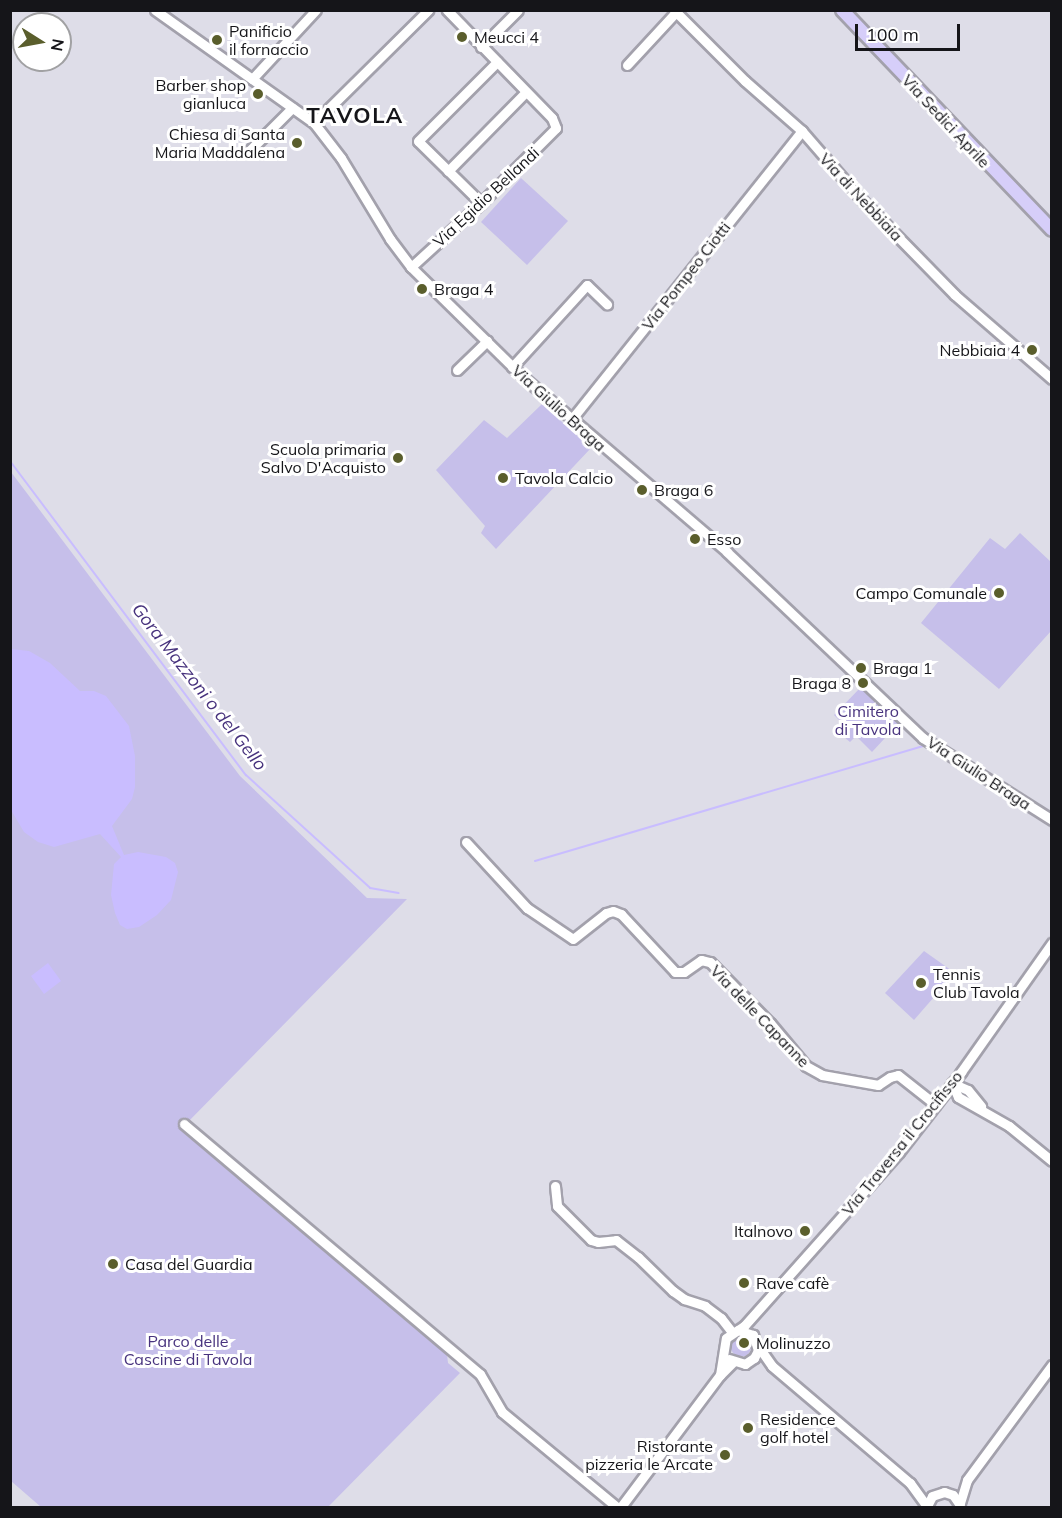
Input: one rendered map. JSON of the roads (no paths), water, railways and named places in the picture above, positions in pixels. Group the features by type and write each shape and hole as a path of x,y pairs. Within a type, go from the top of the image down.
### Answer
{"main road":[{"name":"Via Sedici Aprile","path":"842,10 1052,230"}],"street":[{"name":"Via Giulio Braga","path":"155,10 314,123 340,158 390,239 411,267 512,366 571,420 727,552 923,738 1052,820"},
{"path":"252,78 316,10"},
{"path":"314,123 428,10"},
{"path":"447,10 526,92 448,171"},
{"path":"481,47 518,10"},
{"path":"627,65 675,11"},
{"name":"Via di Nebbiaia","path":"675,11 745,81 802,131 861,199 955,295 1052,379"},
{"path":"481,203 418,141 496,63"},
{"name":"Via Egidio Bellandi","path":"411,267 554,132 557,125 526,92"},
{"path":"247,153 292,108"},
{"name":"Via Pompeo Ciotti","path":"571,420 802,131"},
{"path":"512,366 587,285 607,304"},
{"path":"457,370 487,341"},
{"name":"Via delle Capanne","path":"466,842 527,908 573,939 606,913 613,911 621,914 675,972 684,972 701,960 710,962 770,1023 806,1066 822,1075 878,1085 898,1075 938,1103"},
{"name":"Via Traversa il Crocifisso","path":"720,1375 726,1354 725,1341 860,1198 938,1103 1052,943"},
{"path":"961,1072 968,1090 985,1110"},
{"path":"952,1083 968,1090"},
{"path":"952,1083 955,1093 1009,1126 1052,1161"},
{"path":"938,1103 964,1100"},
{"path":"184,1124 480,1374 502,1412 619,1508"},
{"path":"555,1186 557,1206 591,1240 598,1242 616,1240 684,1299 705,1306 735,1331 749,1332 772,1366 910,1483 926,1506 936,1494"},
{"name":"Via Traversa il Crocifisso","path":"749,1332 761,1305"},
{"path":"749,1362 756,1355 758,1346"},
{"path":"726,1354 733,1362 772,1366"},
{"name":"Via Traversa il Crocifisso","path":"619,1508 720,1375 733,1362"},
{"path":"910,1483 936,1494 948,1493 967,1480 1052,1365"},
{"path":"948,1493 960,1505 967,1480"}],"waterway":[{"name":"Gora Mazzoni o del Gello","path":"10,461 246,775 370,888 399,893"},
{"path":"535,861 922,746"}],"place":[{"name":"Meucci 4","path":"462,37"},
{"name":"Panificio il fornaccio","path":"217,40"},
{"name":"Barber shop gianluca","path":"258,94"},
{"name":"Chiesa di Santa Maria Maddalena","path":"297,143"},
{"name":"Braga 4","path":"422,289"},
{"name":"Nebbiaia 4","path":"1032,350"},
{"name":"Scuola primaria Salvo D'Acquisto","path":"398,458"},
{"name":"Tavola Calcio","path":"503,478"},
{"name":"Braga 6","path":"642,490"},
{"name":"Esso","path":"695,539"},
{"name":"Campo Comunale","path":"999,593"},
{"name":"Braga 1","path":"861,668"},
{"name":"Braga 8","path":"863,683"},
{"name":"Tennis Club Tavola","path":"921,983"},
{"name":"Italnovo","path":"805,1231"},
{"name":"Casa del Guardia","path":"113,1264"},
{"name":"Rave cafè","path":"744,1283"},
{"name":"Molinuzzo","path":"744,1343"},
{"name":"Residence golf hotel","path":"748,1428"},
{"name":"Ristorante pizzeria le Arcate","path":"725,1455"}],"district":[{"name":"TAVOLA","path":"355,116"}],"park label":[{"name":"Cimitero di Tavola","path":"868,720"},
{"name":"Parco delle Cascine di Tavola","path":"188,1350"}]}
